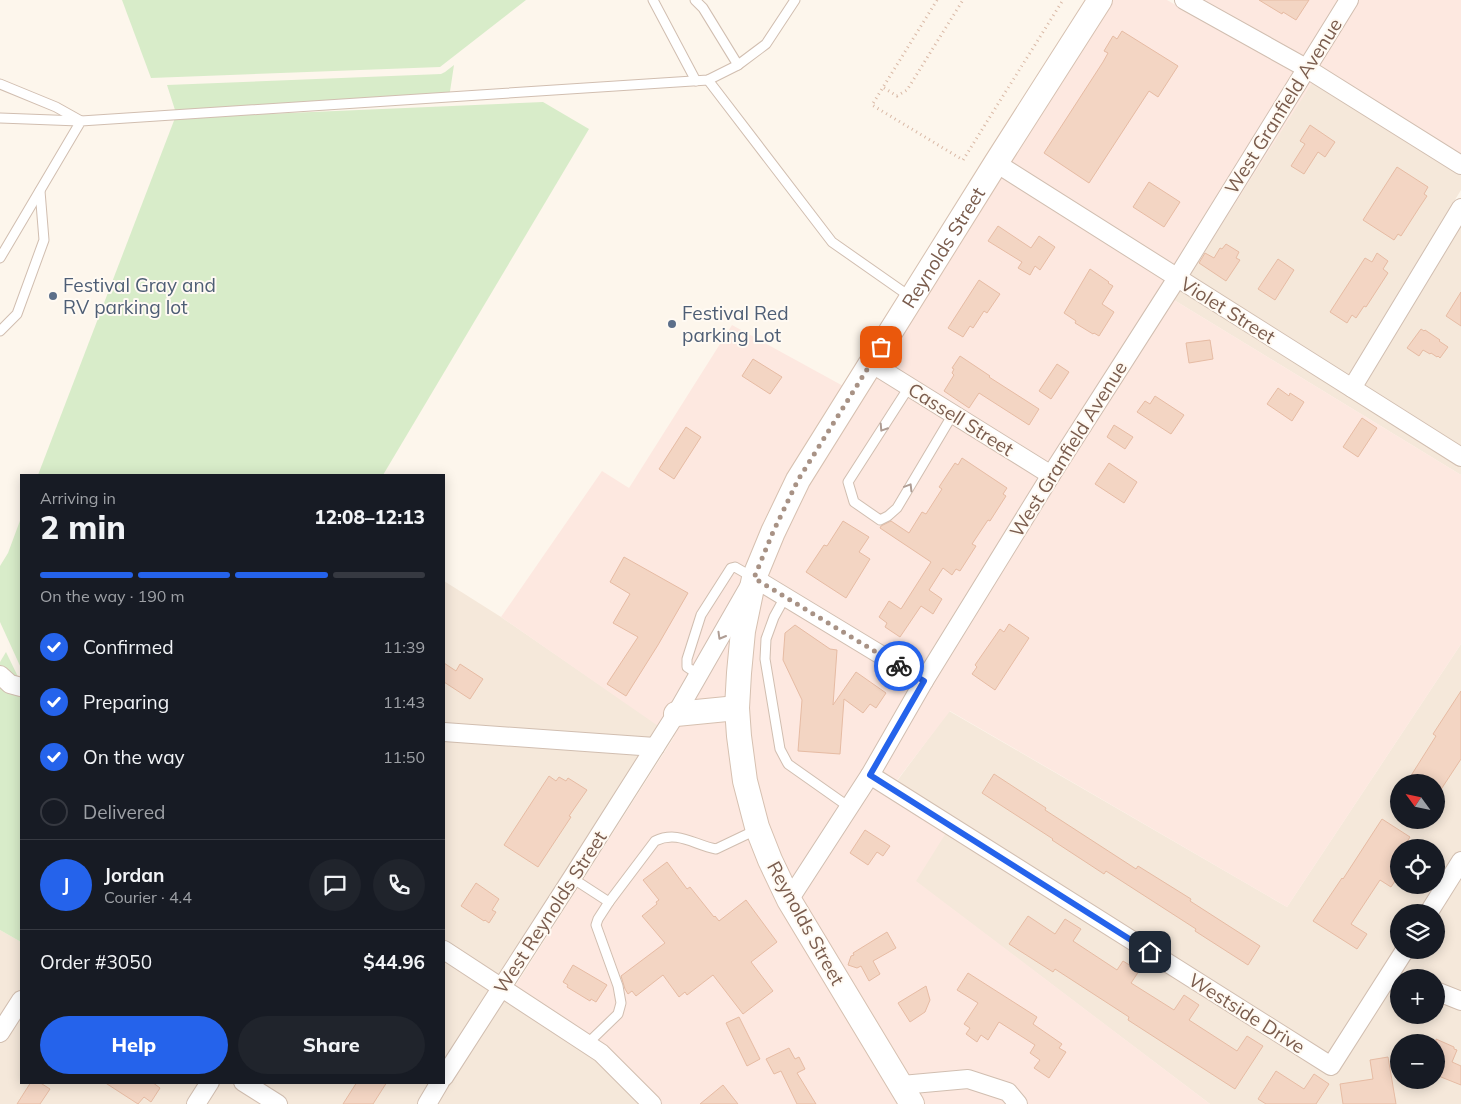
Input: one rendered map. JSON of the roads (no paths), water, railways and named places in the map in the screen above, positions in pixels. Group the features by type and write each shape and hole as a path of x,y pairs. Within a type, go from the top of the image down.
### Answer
{"main road":[{"name":"Reynolds Street","path":"907,1094 789,900 758,829 745,781 738,736 737,708 743,631 754,578 773,532 798,480 1100,0"},
{"path":"676,714 737,708"}],"street":[{"path":"1184,0 1306,68 1461,165"},
{"name":"West Granfield Avenue","path":"789,900 870,775 924,681 1051,475 1177,278 1349,0"},
{"name":"Violet Street","path":"996,163 1461,457"},
{"path":"1352,388 1461,208"},
{"name":"Cassell Street","path":"871,363 1051,475"},
{"path":"754,578 924,681"},
{"name":"Reynolds Street","path":"655,747 699,675 754,578"},
{"path":"0,675 10,684 20,687"},
{"path":"445,732 655,747"},
{"name":"West Reynolds Street","path":"445,1075 655,747"},
{"name":"Westside Drive","path":"870,775 1331,1066 1390,983"},
{"path":"1434,904 1461,861"},
{"path":"445,951 601,1054 652,1104"},
{"path":"1445,995 1461,1002"},
{"path":"0,1033 20,1002"},
{"path":"907,1094 968,1079 1008,1092 1018,1104"},
{"path":"196,1104 209,1084"},
{"path":"246,1084 278,1104"},
{"path":"427,1104 439,1084"}],"lane":[{"path":"653,0 696,81"},
{"path":"695,0 703,8 738,65"},
{"path":"0,118 81,122 708,80 738,65 766,44 795,0"},
{"path":"708,80 832,242 912,298"},
{"path":"0,84 56,107 81,122"},
{"path":"0,258 81,122"},
{"path":"0,331 17,314 44,240 40,191"},
{"path":"909,387 848,482 854,502 880,520 897,508 953,414"},
{"path":"699,675 687,668 687,659 702,615 731,568 735,567 754,578"},
{"path":"785,597 774,617 766,639 765,659 780,750 788,764 848,808"},
{"path":"587,1044 618,1014 621,1003 618,986 596,925 598,919 655,841 665,836 683,838 716,849 758,829"},
{"path":"572,878 609,902"}],"place":[{"name":"Festival Gray and RV parking lot","path":"53,296"},
{"name":"Festival Red parking Lot","path":"672,324"}]}
